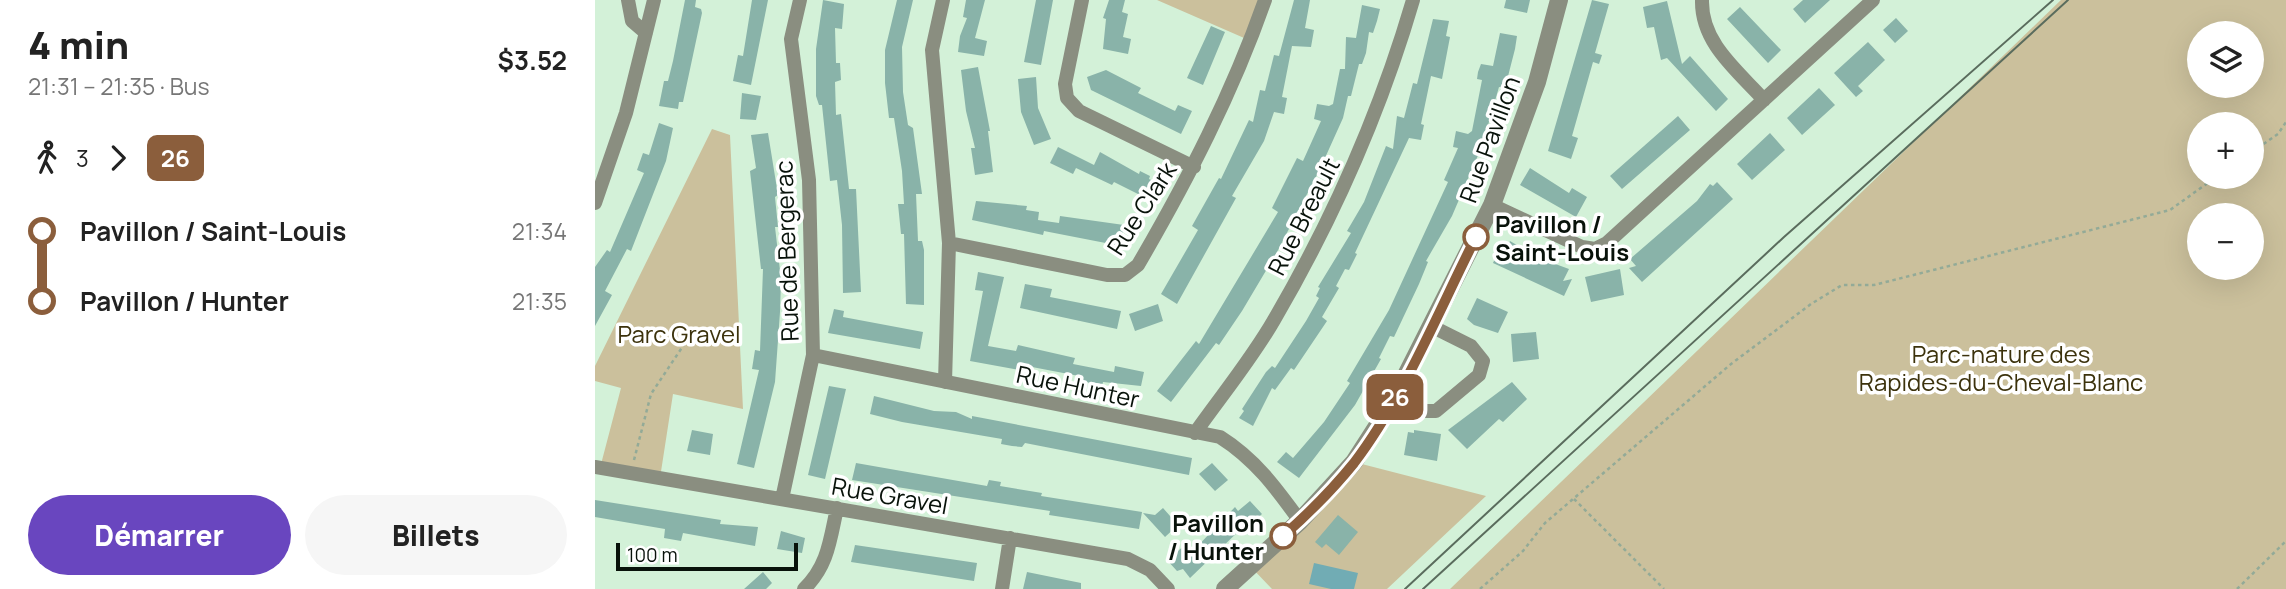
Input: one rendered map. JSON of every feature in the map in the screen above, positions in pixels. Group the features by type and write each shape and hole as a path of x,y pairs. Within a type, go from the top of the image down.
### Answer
{"street":[{"path":"628,0 632,21 646,33"},
{"path":"595,203 626,113 655,0"},
{"name":"Rue de Bergerac","path":"782,499 813,355 809,180 791,39 800,0"},
{"path":"943,0 932,50 949,243 945,382"},
{"path":"1082,0 1065,84 1067,98 1079,111 1195,167"},
{"name":"Rue Clark","path":"949,243 1107,275 1125,275 1138,265 1195,167 1236,80 1265,0"},
{"name":"Rue Breault","path":"1195,433 1273,322 1325,226 1369,134 1413,0"},
{"name":"Rue Pavillon","path":"1225,589 1300,521 1354,462 1392,403 1492,205 1537,82 1559,0"},
{"path":"1702,0 1702,19 1709,39 1764,100"},
{"path":"1492,205 1582,247 1595,249 1607,243 1873,0"},
{"path":"1392,403 1420,411 1436,411 1479,376 1483,361 1471,346 1431,326"},
{"name":"Rue Hunter","path":"813,355 1220,437 1242,451 1266,473 1300,521"},
{"name":"Rue Gravel","path":"595,467 1128,559 1150,570 1168,589"},
{"path":"804,589 818,576 826,561 837,509"},
{"path":"1002,589 1010,538"}],"path":[{"path":"2264,144 2278,134 2286,122"},
{"path":"1480,589 1574,499 1731,364 1811,304 1842,285 1874,285 2170,209 2199,189"},
{"path":"631,473 651,394 685,343"},
{"path":"1574,499 1664,589"},
{"path":"2237,589 2286,541"}],"green space":[{"path":"1157,0 1265,0 1251,41"},
{"name":"Parc-nature des Rapides-du-Cheval-Blanc","path":"2061,0 2286,0 2286,589 1450,589"},
{"name":"Parc Gravel","path":"712,129 730,135 743,409 673,394 660,478 600,468 621,388 595,381 595,366"},
{"path":"1354,462 1486,496 1387,589 1272,589 1250,566"}],"water":[{"path":"1314,563 1358,573 1354,589 1331,589 1309,584"}],"building":[{"path":"685,0 696,0 695,7 701,9 702,13 683,102 679,102 678,109 659,106 664,81 668,81 673,61"},
{"path":"752,0 768,0 751,85 733,81 738,55 743,56"},
{"path":"823,0 844,4 842,29 835,28 836,63 840,63 841,80 835,82 836,115 841,114 849,189 856,189 861,292 843,293 842,225 837,180 830,181 822,105 819,105 816,96 816,49"},
{"path":"897,0 913,0 902,47 903,92 908,125 913,128 922,194 916,194 918,241 922,241 924,250 924,305 906,304 904,234 901,234 898,204 904,204 902,171 894,118 889,118 885,83 885,50"},
{"path":"966,0 985,0 975,38 987,41 984,56 958,52 960,36 967,18 963,17"},
{"path":"1036,0 1053,0 1041,65 1024,62"},
{"path":"1109,0 1125,0 1122,12 1128,14 1123,37 1131,39 1128,54 1103,49 1106,19 1103,18"},
{"path":"1294,0 1310,0 1305,28 1314,30 1311,47 1292,46 1282,97 1287,98 1284,114 1274,112 1264,141 1232,196 1236,198 1177,304 1161,294 1198,230 1192,226 1219,178 1221,179 1249,120 1253,122 1260,90 1265,91 1274,55 1279,56"},
{"path":"1506,0 1530,0 1527,13 1504,8"},
{"path":"1592,0 1609,4 1595,53 1602,55 1599,64 1593,62 1572,136 1578,138 1571,159 1548,151"},
{"path":"1803,0 1830,0 1805,23 1793,9"},
{"path":"1667,1 1682,64 1690,56 1728,99 1716,111 1667,58 1661,60 1654,27 1647,28 1643,7"},
{"path":"1362,5 1380,9 1377,21 1373,33 1369,32 1366,53 1362,64 1359,64 1351,96 1348,96 1343,118 1320,169 1277,252 1242,311 1219,345 1216,343 1171,402 1157,391 1196,341 1199,344 1278,212 1272,208 1297,158 1303,161 1321,121 1314,119 1317,104 1333,104 1340,69 1345,69 1346,37 1356,38"},
{"path":"1740,7 1781,50 1768,63 1727,19"},
{"path":"1896,18 1908,31 1895,43 1883,30"},
{"path":"1433,19 1449,21 1446,36 1450,37 1442,79 1431,76 1421,124 1424,125 1421,140 1409,138 1355,253 1357,254 1349,270 1345,269 1336,286 1339,288 1322,317 1327,321 1294,370 1291,368 1275,390 1272,388 1253,426 1239,418 1244,411 1242,409 1266,372 1272,366 1275,368 1306,321 1319,298 1316,296 1320,288 1318,287 1351,233 1347,231 1364,202 1386,146 1393,149 1397,116 1404,118 1413,83 1417,84"},
{"path":"1211,26 1225,32 1203,85 1187,78"},
{"path":"1500,33 1517,36 1505,88 1499,87 1482,146 1452,216 1426,261 1428,262 1419,284 1394,337 1390,336 1379,358 1381,359 1355,405 1299,478 1277,462 1286,452 1293,458 1324,422 1350,383 1347,381 1389,310 1448,182 1444,180 1458,148 1453,147 1456,131 1468,134 1472,131 1482,80 1477,79 1478,72 1481,64 1493,66"},
{"path":"1868,42 1885,60 1858,86 1863,91 1856,97 1834,73"},
{"path":"978,67 990,131 993,172 975,175 971,148 975,148 966,111 961,70"},
{"path":"1106,70 1141,88 1138,93 1175,111 1178,105 1192,111 1181,134 1091,90 1087,77"},
{"path":"1036,77 1038,108 1051,139 1034,145 1021,112 1018,79"},
{"path":"1819,88 1835,105 1802,135 1787,118"},
{"path":"742,93 761,96 756,120 740,119"},
{"path":"1678,116 1690,130 1622,189 1610,176"},
{"path":"659,123 673,128 666,161 631,251 627,249 605,291 612,295 595,326 595,267 607,250 610,252 644,173 637,170 643,153 649,155"},
{"path":"768,133 778,195 775,197 778,227 775,227 781,279 780,312 775,382 754,468 737,464 759,370 752,369 755,350 760,351 763,269 750,171 756,168 751,135"},
{"path":"1770,133 1785,150 1752,180 1737,164"},
{"path":"1058,147 1094,165 1100,152 1139,174 1140,171 1150,176 1149,179 1157,183 1148,199 1114,182 1112,185 1076,168 1073,174 1050,163"},
{"path":"1530,168 1569,193 1572,188 1587,197 1576,217 1520,185"},
{"path":"1717,182 1733,199 1642,282 1629,268 1636,266 1630,259 1697,201 1710,184 1713,186"},
{"path":"976,201 1027,206 1026,210 1039,212 1038,220 1059,223 1060,216 1124,225 1121,246 1044,231 1043,235 972,220"},
{"path":"1510,241 1539,258 1569,269 1563,281 1572,279 1564,296 1493,263 1503,242 1508,245"},
{"path":"1620,269 1624,295 1591,302 1585,277"},
{"path":"978,272 1004,277 988,346 1016,351 1018,345 1075,358 1073,364 1114,372 1115,366 1144,372 1141,386 1103,382 1102,386 1078,380 1079,376 1032,367 1031,372 970,361 983,291 975,290"},
{"path":"1025,284 1052,289 1050,297 1121,311 1117,329 1020,308"},
{"path":"1477,298 1508,312 1498,333 1474,325 1467,319"},
{"path":"1158,304 1163,321 1135,331 1129,314"},
{"path":"834,309 844,311 843,317 923,332 920,349 828,333"},
{"path":"1536,332 1539,359 1513,362 1511,334"},
{"path":"1512,382 1527,399 1503,422 1499,419 1467,449 1448,430"},
{"path":"829,386 846,389 825,479 808,475"},
{"path":"874,396 934,411 956,412 972,419 972,416 1192,458 1189,475 1025,443 1022,447 1001,444 1002,439 870,414"},
{"path":"692,430 713,434 710,455 687,451"},
{"path":"1414,430 1441,434 1437,461 1404,455 1408,432 1414,433"},
{"path":"856,463 987,486 989,480 1001,482 1000,486 1042,493 1041,496 1142,512 1139,529 1049,515 1050,511 852,480"},
{"path":"1212,463 1228,480 1215,491 1199,474"},
{"path":"595,500 721,520 720,524 758,527 755,546 683,533 681,541 664,538 665,529 595,517"},
{"path":"1250,501 1262,514 1245,529 1243,527 1190,578 1183,569 1177,571 1167,560 1185,545 1191,553 1235,507 1238,511"},
{"path":"1163,508 1178,525 1165,537 1143,513 1155,515"},
{"path":"1338,515 1358,532 1339,555 1326,544 1322,548 1315,542"},
{"path":"781,531 805,538 802,553 777,549"},
{"path":"855,545 977,563 974,581 851,562"},
{"path":"763,572 772,583 766,589 744,589"},
{"path":"1027,572 1081,583 1081,589 1023,589"}],"tram line":[{"path":"1405,589 1784,237 2053,0"},
{"path":"1423,589 2068,0"}],"bus line":[{"name":"26","path":"1283,536 1354,462 1372,435 1392,403 1476,237"}],"place":[{"name":"Pavillon / Saint-Louis","path":"1476,237"},
{"name":"Pavillon / Hunter","path":"1283,536"}]}
